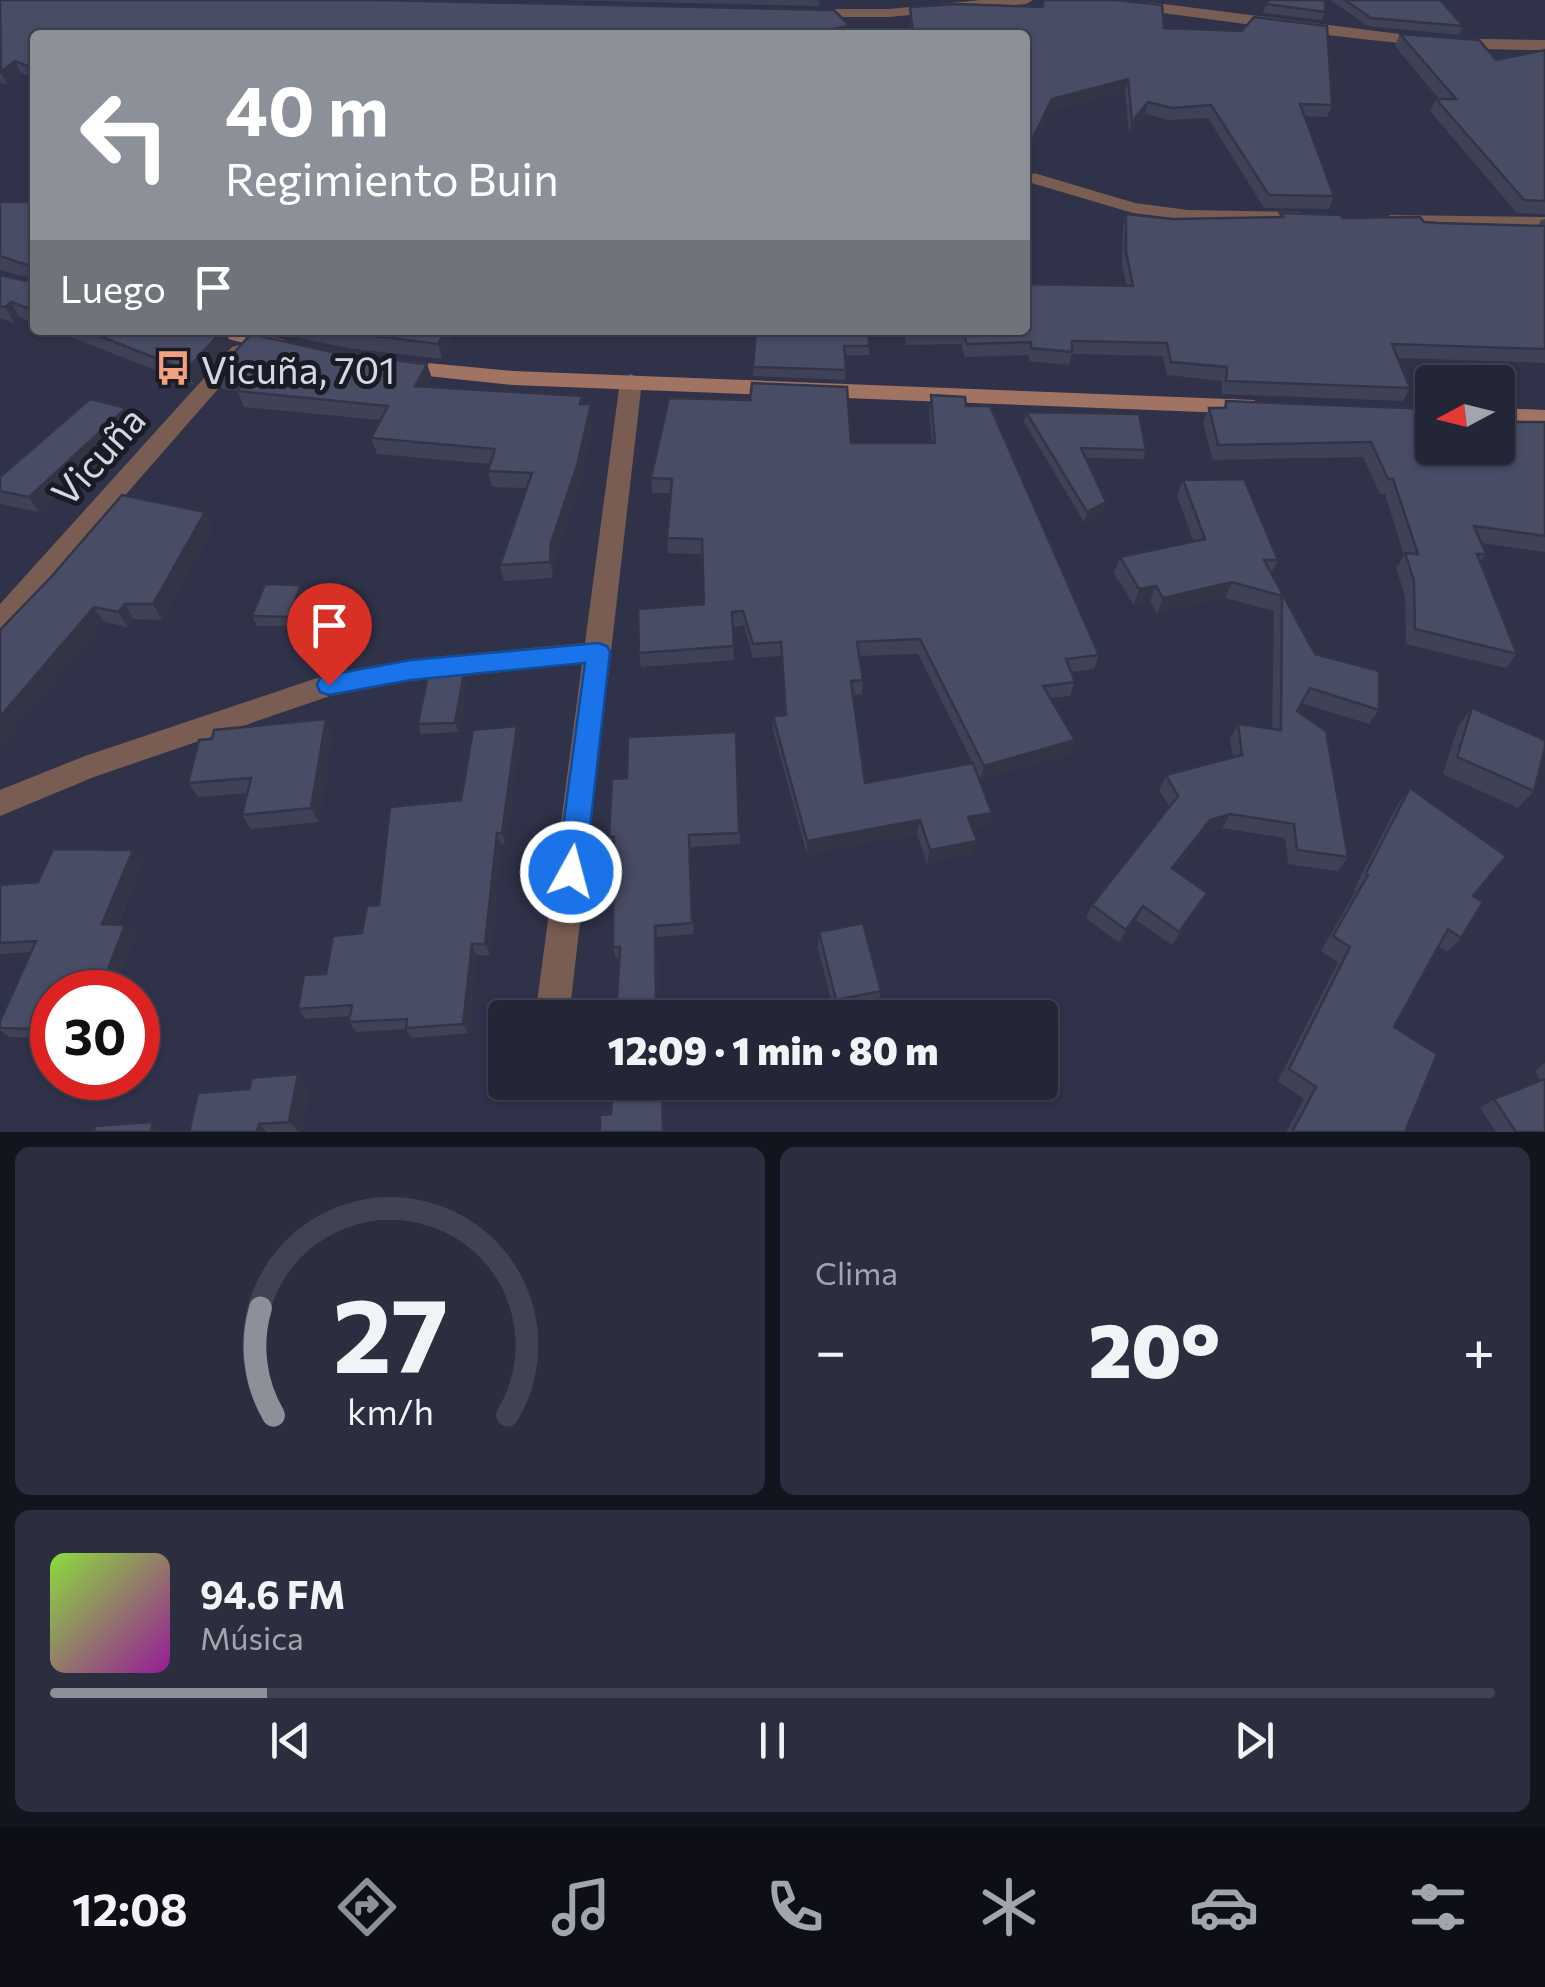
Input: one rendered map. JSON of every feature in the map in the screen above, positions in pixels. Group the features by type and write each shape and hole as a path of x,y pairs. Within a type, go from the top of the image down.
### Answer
{"main road":[{"path":"235,335 298,350"},
{"path":"382,364 494,376 1279,408"},
{"path":"1515,416 1545,417"}],"street":[{"path":"796,13 889,12 1026,0"},
{"path":"1091,0 1168,7 1384,41 1490,48 1545,46"},
{"path":"1034,178 1133,208 1188,215 1320,219"},
{"path":"1377,220 1545,224"},
{"name":"Vicuña","path":"0,621 251,339"},
{"path":"554,1000 632,381"},
{"path":"0,803 85,768 329,685 411,670 598,652"}],"building":[{"path":"0,0 379,0 834,10 850,26 827,30 30,30 30,67 15,61 1,72"},
{"path":"1043,0 1117,0 1162,5 1164,28 1242,31 1254,17 1327,26 1332,105 1300,104 1334,196 1269,195 1211,105 1172,108 1148,102 1132,122 1128,79 1052,99 1030,144 1030,30 912,30 910,7 1043,7"},
{"path":"1269,0 1325,0 1325,12 1266,4"},
{"path":"1345,0 1440,0 1463,26 1371,18"},
{"path":"1400,34 1479,40 1496,60 1545,50 1545,201 1524,200 1436,99 1456,99"},
{"path":"0,202 30,202 30,266 0,256"},
{"path":"1280,213 1545,226 1545,349 1392,344 1410,388 1226,381 1227,367 1171,362 1167,343 1072,341 1072,352 1031,348 1031,342 967,344 964,335 1030,335 1030,284 1133,286 1126,252 1126,214 1172,219 1283,217"},
{"path":"0,275 26,281 30,278 30,309 11,302 0,306"},
{"path":"97,335 218,335 186,370"},
{"path":"250,335 256,335 341,354 427,364 415,386 582,396 580,404 591,404 577,466 551,543 550,562 500,565 532,473 488,471 495,449 371,438 388,406 237,391 248,378 215,374"},
{"path":"368,335 443,335 438,344"},
{"path":"756,335 868,335 869,346 844,346 846,370 753,367"},
{"path":"752,383 847,387 851,443 935,443 931,395 965,397 966,406 990,406 1099,655 1066,659 1075,682 1043,686 1075,740 984,766 920,639 857,642 863,680 851,681 865,783 973,763 992,813 968,817 977,841 930,850 920,820 807,841 773,716 786,715 781,642 753,644 743,611 732,612 734,646 639,653 638,609 704,604 702,539 667,538 672,479 651,478 669,398 750,400"},
{"path":"90,399 126,408 29,497 0,491 0,477"},
{"path":"1226,401 1415,408 1415,465 1515,465 1515,422 1545,422 1545,536 1474,526 1486,554 1477,554 1517,654 1415,629 1414,581 1405,553 1418,554 1393,479 1388,479 1371,442 1218,445 1209,408 1226,408"},
{"path":"1026,412 1139,414 1146,450 1081,448 1106,502 1087,512"},
{"path":"1244,479 1278,560 1264,560 1315,654 1379,671 1379,710 1310,688 1297,711 1326,731 1348,857 1297,850 1294,824 1230,814 1210,820 1172,868 1207,893 1179,932 1143,906 1126,930 1092,905 1178,796 1166,775 1242,755 1238,724 1281,730 1282,596 1232,582 1163,598 1156,586 1139,589 1120,557 1205,539 1183,480"},
{"path":"122,495 205,512 153,604 125,604 118,612 94,607 0,717 0,630"},
{"path":"265,584 301,585 289,617 252,616"},
{"path":"464,673 455,723 418,724 428,674"},
{"path":"1472,708 1545,740 1534,791 1457,757"},
{"path":"326,719 311,808 242,815 251,778 188,783 199,740 212,739 214,730"},
{"path":"517,726 502,833 497,833 485,944 472,944 463,1024 406,1028 407,1019 349,1022 352,1005 298,1009 304,975 326,974 333,936 362,933 367,906 379,905 390,807 461,800 473,730"},
{"path":"736,732 739,833 689,835 692,923 655,926 656,1000 617,1000 620,947 613,947 614,837 609,837 612,779 627,778 628,737"},
{"path":"1410,788 1506,856 1473,896 1483,902 1461,938 1448,929 1394,1027 1437,1054 1405,1132 1292,1132 1316,1087 1289,1069 1350,947 1333,936"},
{"path":"53,849 133,850 102,924 125,925 108,970 30,970 30,1029 0,1028 36,941 0,943 0,885 38,882"},
{"path":"863,923 881,991 836,1000 819,932"},
{"path":"298,1074 289,1122 259,1124 257,1132 189,1132 198,1093 249,1089 252,1078"},
{"path":"1545,1079 1545,1132 1516,1132 1494,1099"},
{"path":"612,1100 662,1100 663,1132 600,1132 600,1115 611,1114"},
{"path":"153,1122 151,1132 94,1132 95,1126"}],"place":[{"name":"Vicuña, 701","path":"173,368"}],"route":[{"path":"329,685 411,670 598,652 571,872"}]}
